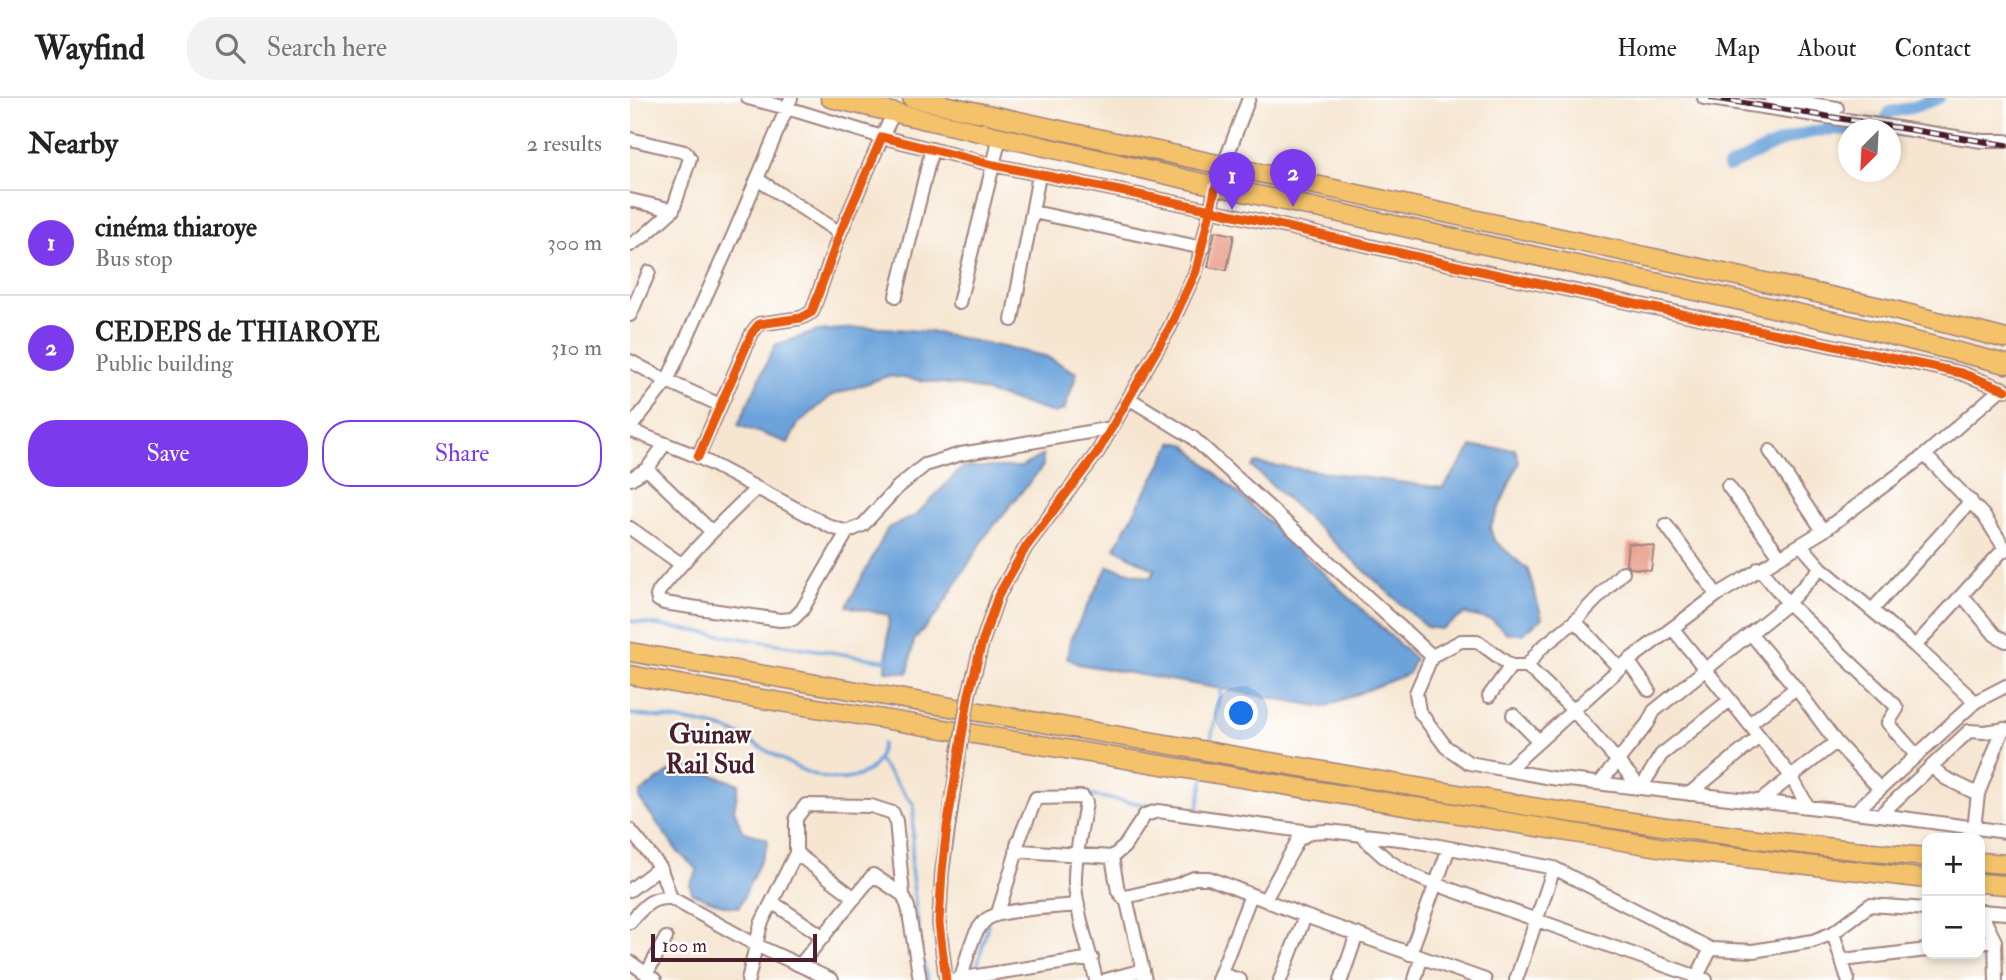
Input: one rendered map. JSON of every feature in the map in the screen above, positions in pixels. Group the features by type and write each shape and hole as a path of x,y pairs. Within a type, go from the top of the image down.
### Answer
{"highway":[{"path":"830,98 1216,186 1842,323 2006,363"},
{"path":"912,98 1877,306 2006,339"},
{"path":"630,652 1533,807 1681,830 1922,858"},
{"path":"630,675 1677,850 1922,877"},
{"path":"1985,862 2006,864"},
{"path":"1985,883 2006,885"}],"street":[{"path":"748,98 789,103 882,137 994,164 1212,210 1471,270 1961,373 2004,389 1925,455 1823,531 1717,595 1624,665 1507,770"},
{"path":"1223,167 1249,98"},
{"path":"1704,98 1775,101 1837,108 1982,141 2006,141"},
{"path":"789,103 667,381 630,429 664,445 680,448 831,527 847,532"},
{"path":"698,457 752,333 759,324 802,318 812,312 840,233 894,113"},
{"path":"959,303 1000,137"},
{"path":"630,139 685,152 690,158 673,210 630,245"},
{"path":"896,296 932,149"},
{"path":"1012,320 1039,174"},
{"path":"757,179 840,233"},
{"path":"952,979 939,923 942,872 969,694 982,643 998,596 1026,547 1091,462 1170,327 1196,271 1216,186"},
{"path":"630,200 673,210"},
{"path":"1033,212 1203,248"},
{"path":"630,315 649,272"},
{"path":"630,361 720,405"},
{"path":"1130,399 1192,437 1432,656"},
{"path":"756,489 711,531 681,564 659,591 658,600 780,620 793,619 802,610 847,532 863,525 897,488 925,465 961,454 1112,428"},
{"path":"630,480 646,470 664,445"},
{"path":"1770,451 1823,531"},
{"path":"1915,646 2005,549 1989,522 1925,455"},
{"path":"646,470 711,531"},
{"path":"1728,486 1780,556"},
{"path":"1873,610 1971,501"},
{"path":"1666,525 1717,595"},
{"path":"630,527 681,564"},
{"path":"1801,545 1821,568 1915,646 1975,702"},
{"path":"1759,568 1788,603 1895,705 1898,709 1888,723 1916,755"},
{"path":"1600,783 1648,723 1654,710 1788,603 1821,568"},
{"path":"1527,666 1540,649 1574,621 1623,572"},
{"path":"1962,595 1995,635 2006,641"},
{"path":"1574,621 1649,690"},
{"path":"1673,629 1791,776 1808,807"},
{"path":"1751,634 1836,742 1879,788"},
{"path":"1641,788 1573,710 1527,666 1511,666 1477,641 1461,641 1432,656 1416,693 1419,710 1446,747 1469,763 1600,783 1689,794 1855,813 1880,815 2006,832"},
{"path":"1489,696 1511,666"},
{"path":"1855,813 1975,702 2006,686"},
{"path":"1749,724 1796,688"},
{"path":"1641,788 1661,755 1730,700"},
{"path":"1513,715 1539,741"},
{"path":"1880,815 1969,731 2005,729"},
{"path":"1974,828 1978,794 2005,729"},
{"path":"1689,794 1759,737"},
{"path":"1759,802 1836,742"},
{"path":"1933,767 1945,778 1978,794"},
{"path":"998,914 1017,845 1035,798 1080,796 1086,802 1075,884 1096,980"},
{"path":"748,980 761,924 796,853 796,818 806,805 871,806 893,813 903,895 908,907 920,980"},
{"path":"1016,854 1021,851 1112,857 1124,847 1145,815 1158,811 1310,832 1361,834 1554,868 1712,949 1754,951 1813,941 1833,933 1870,905 1922,909"},
{"path":"630,830 660,867 671,898"},
{"path":"1265,900 1298,840 1310,832"},
{"path":"1361,834 1380,856 1399,869 1699,979 1712,949"},
{"path":"1415,980 1416,956 1449,848"},
{"path":"796,853 855,898"},
{"path":"1106,980 1144,975 1125,898 1118,891 1112,857"},
{"path":"630,890 660,867"},
{"path":"1516,980 1554,868"},
{"path":"800,965 873,875 903,895"},
{"path":"1125,898 1131,894 1177,885 1194,878 1209,878 1305,916 1485,980"},
{"path":"1240,980 1219,977 1251,895"},
{"path":"630,922 644,906 657,898 671,898 756,945 828,979"},
{"path":"772,902 824,937"},
{"path":"952,979 986,919 998,914 1078,905"},
{"path":"1996,980 1995,941 1980,911 2006,914"},
{"path":"1280,980 1305,916"},
{"path":"1833,933 1848,980"},
{"path":"1341,980 1357,934"},
{"path":"630,962 651,976 666,938"},
{"path":"1985,942 1995,941"},
{"path":"1843,960 1922,951"},
{"path":"952,979 1092,958"}],"water":[{"path":"870,327 932,332 1045,356 1077,373 1064,410 1054,413 970,387 888,376 831,396 798,424 788,443 738,425 775,345 818,331"},
{"path":"1173,442 1185,444 1415,659 1408,674 1324,707 1078,664 1067,658 1070,640 1108,566 1151,578 1155,570 1115,548"},
{"path":"1472,447 1515,449 1519,462 1490,528 1494,540 1528,570 1542,618 1523,634 1508,634 1492,620 1465,614 1441,629 1426,627 1252,467 1256,463 1443,488"},
{"path":"1043,455 1043,466 986,535 938,613 914,640 908,673 886,671 889,615 847,606 888,528 915,516 963,467 1021,467"},
{"path":"680,764 739,784 734,809 742,831 767,839 768,844 739,907 725,906 692,893 690,884 698,870 678,852 639,798 641,792"}],"building":[{"path":"1215,231 1234,235 1227,270 1208,267"},
{"path":"1628,543 1654,546 1651,570 1630,568 1626,564"}],"waterway":[{"path":"1887,117 1890,112 1939,98"},
{"path":"1728,167 1786,140 1817,131 1838,129"},
{"path":"630,621 887,661"},
{"path":"1210,744 1221,689"},
{"path":"630,714 720,728 787,763 823,777 840,779 864,774 875,764 882,744"},
{"path":"879,761 914,805 911,868 920,940"},
{"path":"1197,813 1204,776"},
{"path":"1087,795 1155,806"},
{"path":"976,971 988,924"},
{"path":"923,962 928,980"}],"railway":[{"path":"1712,98 2006,145"}],"cycle path":[{"path":"698,457 752,333 759,324 801,318 812,312 840,233 882,137 994,165 1961,373 2006,390"},
{"path":"946,980 939,923 942,872 969,694 982,643 998,596 1026,547 1097,453 1170,327 1196,271 1216,186"}],"place":[{"name":"CEDEPS de THIAROYE","path":"1293,207"},
{"name":"cinéma thiaroye","path":"1232,210"}],"district":[{"name":"Guinaw Rail Sud","path":"710,749"}]}
